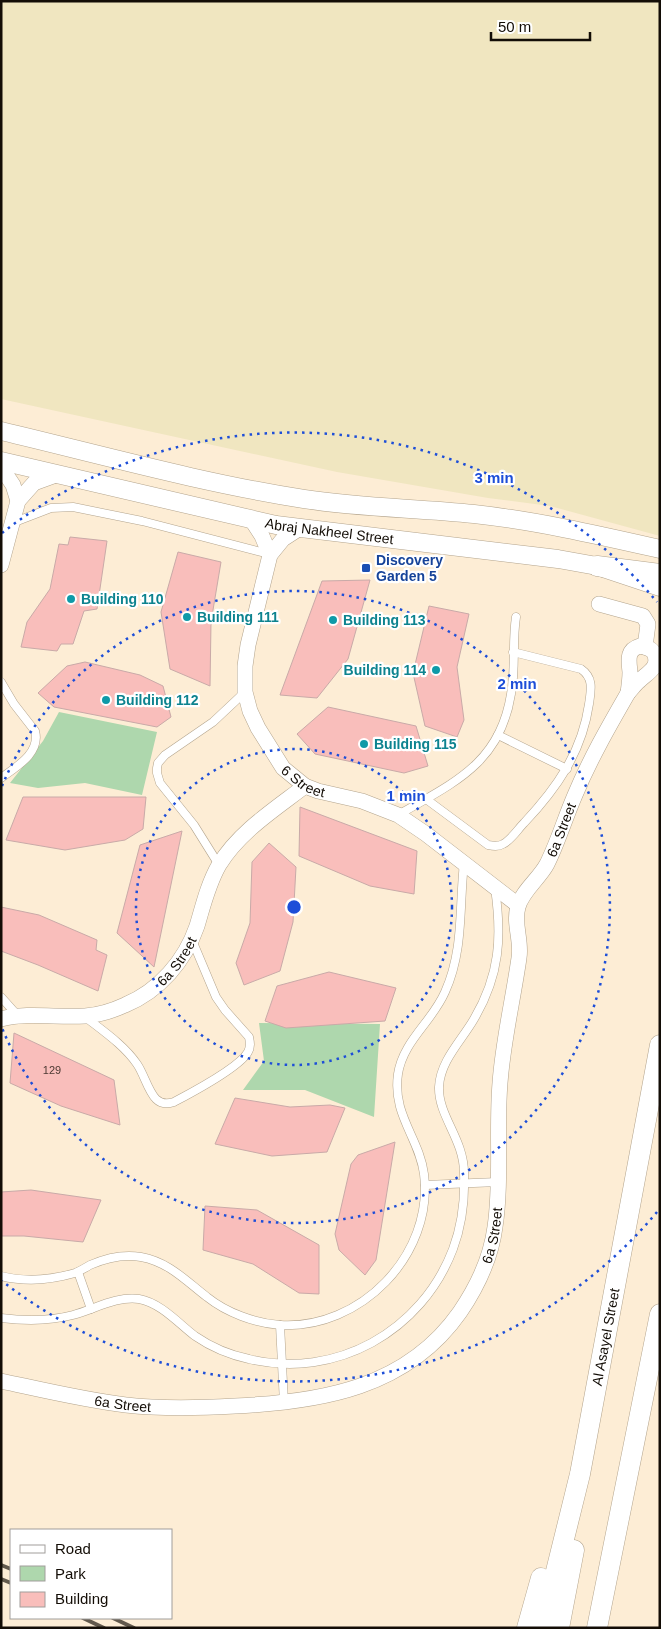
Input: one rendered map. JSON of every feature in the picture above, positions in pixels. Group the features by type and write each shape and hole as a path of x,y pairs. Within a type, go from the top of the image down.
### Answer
{"main road":[{"path":"597,566 658,584"},
{"name":"Al Asayel Street","path":"542,1628 580,1474 660,1045"},
{"path":"597,1628 660,1314"},
{"path":"527,1628 564,1498 587,1436"},
{"path":"559,1628 577,1536 580,1474"}],"street":[{"name":"Abraj Nakheel Street","path":"1,431 269,493 363,506 508,518 581,531 660,549"},
{"name":"Abraj Nakheel Street","path":"1,461 251,519 300,528 524,554 597,566"},
{"path":"1,467 13,485 18,501"},
{"path":"1,565 18,501 34,483 56,474"},
{"path":"251,519 262,536 270,555"},
{"name":"6 Street","path":"300,528 283,539 270,555 244,666 245,692 254,720 263,737 284,768 305,786 368,803 398,815 426,834 518,905"},
{"path":"599,604 643,616 648,624 645,647"},
{"path":"645,647 655,655 656,664 652,672 637,682 628,693 629,654 636,648 645,647"},
{"name":"6a Street","path":"1,1381 94,1400 147,1407 213,1407 284,1403 332,1395 379,1379 414,1358 439,1337 469,1298 480,1277 489,1254 495,1230 500,1087 505,1039 520,952 516,915 518,905 547,864 584,774 628,693"},
{"name":"6a Street","path":"1,1019 19,1016 84,1016 98,1014 126,1005 152,990 175,967 192,940 208,889 219,865 240,838 305,786"}],"lane":[{"path":"12,523 41,511 73,507 142,521 270,555"},
{"path":"398,815 452,785 471,770 490,748 498,735 510,700 516,617"},
{"path":"426,799 488,845 498,846 506,842 549,796 567,769 578,748 585,725 591,680 581,669 513,652"},
{"path":"1,682 14,704 32,726 37,742 32,752 1,778"},
{"path":"219,865 191,821 160,783 156,773 158,762 165,755 213,722 245,692"},
{"path":"498,735 567,769"},
{"path":"1,1276 23,1279 60,1277 78,1272 101,1260 115,1257 128,1256 149,1259 167,1265 209,1299 222,1307 250,1318 280,1325 315,1322 332,1317 363,1301 389,1279 405,1258 416,1235 422,1219 425,1185 418,1154 400,1112 397,1093 398,1074 406,1049 439,1005 452,975 460,939 464,863"},
{"path":"1,1318 39,1320 56,1318 91,1309 115,1300 128,1298 141,1300 153,1303 195,1335 222,1351 251,1360 282,1364 326,1361 347,1355 367,1346 404,1321 433,1288 450,1255 459,1227 463,1205 464,1171 460,1146 442,1106 439,1086 444,1066 482,1004 494,971 500,936 500,919 495,888"},
{"path":"84,1016 131,1056 144,1075 153,1095 160,1102 169,1104 174,1102 227,1070 248,1054 249,1037 216,997 192,940"},
{"path":"1,997 19,1016"},
{"path":"425,1185 498,1182"},
{"path":"78,1272 91,1309"},
{"path":"280,1325 284,1403"}],"green space":[{"path":"59,712 157,732 142,795 85,783 38,788 10,783 43,741"},
{"path":"259,1023 380,1024 374,1117 305,1090 243,1090 264,1061"}],"sand":[{"path":"1,1 660,1 660,536 550,506 488,498 337,472 1,399"}],"building":[{"name":"Building 110","path":"70,537 107,541 97,609 84,611 73,644 61,644 57,651 21,647 27,622 50,589 59,544 68,545"},
{"name":"Building 111","path":"178,552 221,562 211,622 210,686 170,669 161,612"},
{"name":"Building 113","path":"370,580 348,659 317,698 280,695 322,581"},
{"name":"Building 114","path":"429,606 469,614 457,667 464,720 457,737 425,726 413,673"},
{"name":"Building 112","path":"85,662 140,675 163,686 171,717 157,727 54,707 38,693 67,666"},
{"name":"Building 115","path":"328,707 416,726 428,766 404,773 315,754 297,734"},
{"path":"23,797 146,797 143,829 125,840 65,850 6,840"},
{"path":"300,807 417,851 414,894 370,886 299,856"},
{"path":"182,831 154,967 117,933 140,845"},
{"path":"269,843 296,867 293,922 280,971 244,985 236,963 250,923 252,862"},
{"path":"1,907 39,915 97,940 96,950 107,955 98,991 1,951"},
{"path":"329,972 396,988 385,1021 286,1028 265,1021 277,986"},
{"path":"14,1033 114,1080 120,1125 61,1106 10,1083"},
{"path":"235,1098 290,1107 330,1105 345,1108 327,1152 272,1156 215,1144"},
{"path":"395,1142 376,1260 365,1275 339,1250 335,1234 351,1164 358,1155"},
{"path":"31,1190 101,1200 83,1242 24,1236 1,1236 1,1192"},
{"path":"205,1206 257,1210 319,1245 319,1294 299,1293 253,1264 203,1250"}],"railway":[{"path":"1,1565 10,1569"},
{"path":"1,1579 10,1583"},
{"path":"85,1619 104,1628"},
{"path":"115,1619 134,1628"}],"place":[{"name":"Discovery Garden 5","path":"366,568"},
{"name":"Building 110","path":"71,599"},
{"name":"Building 111","path":"187,617"},
{"name":"Building 113","path":"333,620"},
{"name":"Building 114","path":"436,670"},
{"name":"Building 112","path":"106,700"},
{"name":"Building 115","path":"364,744"}]}
